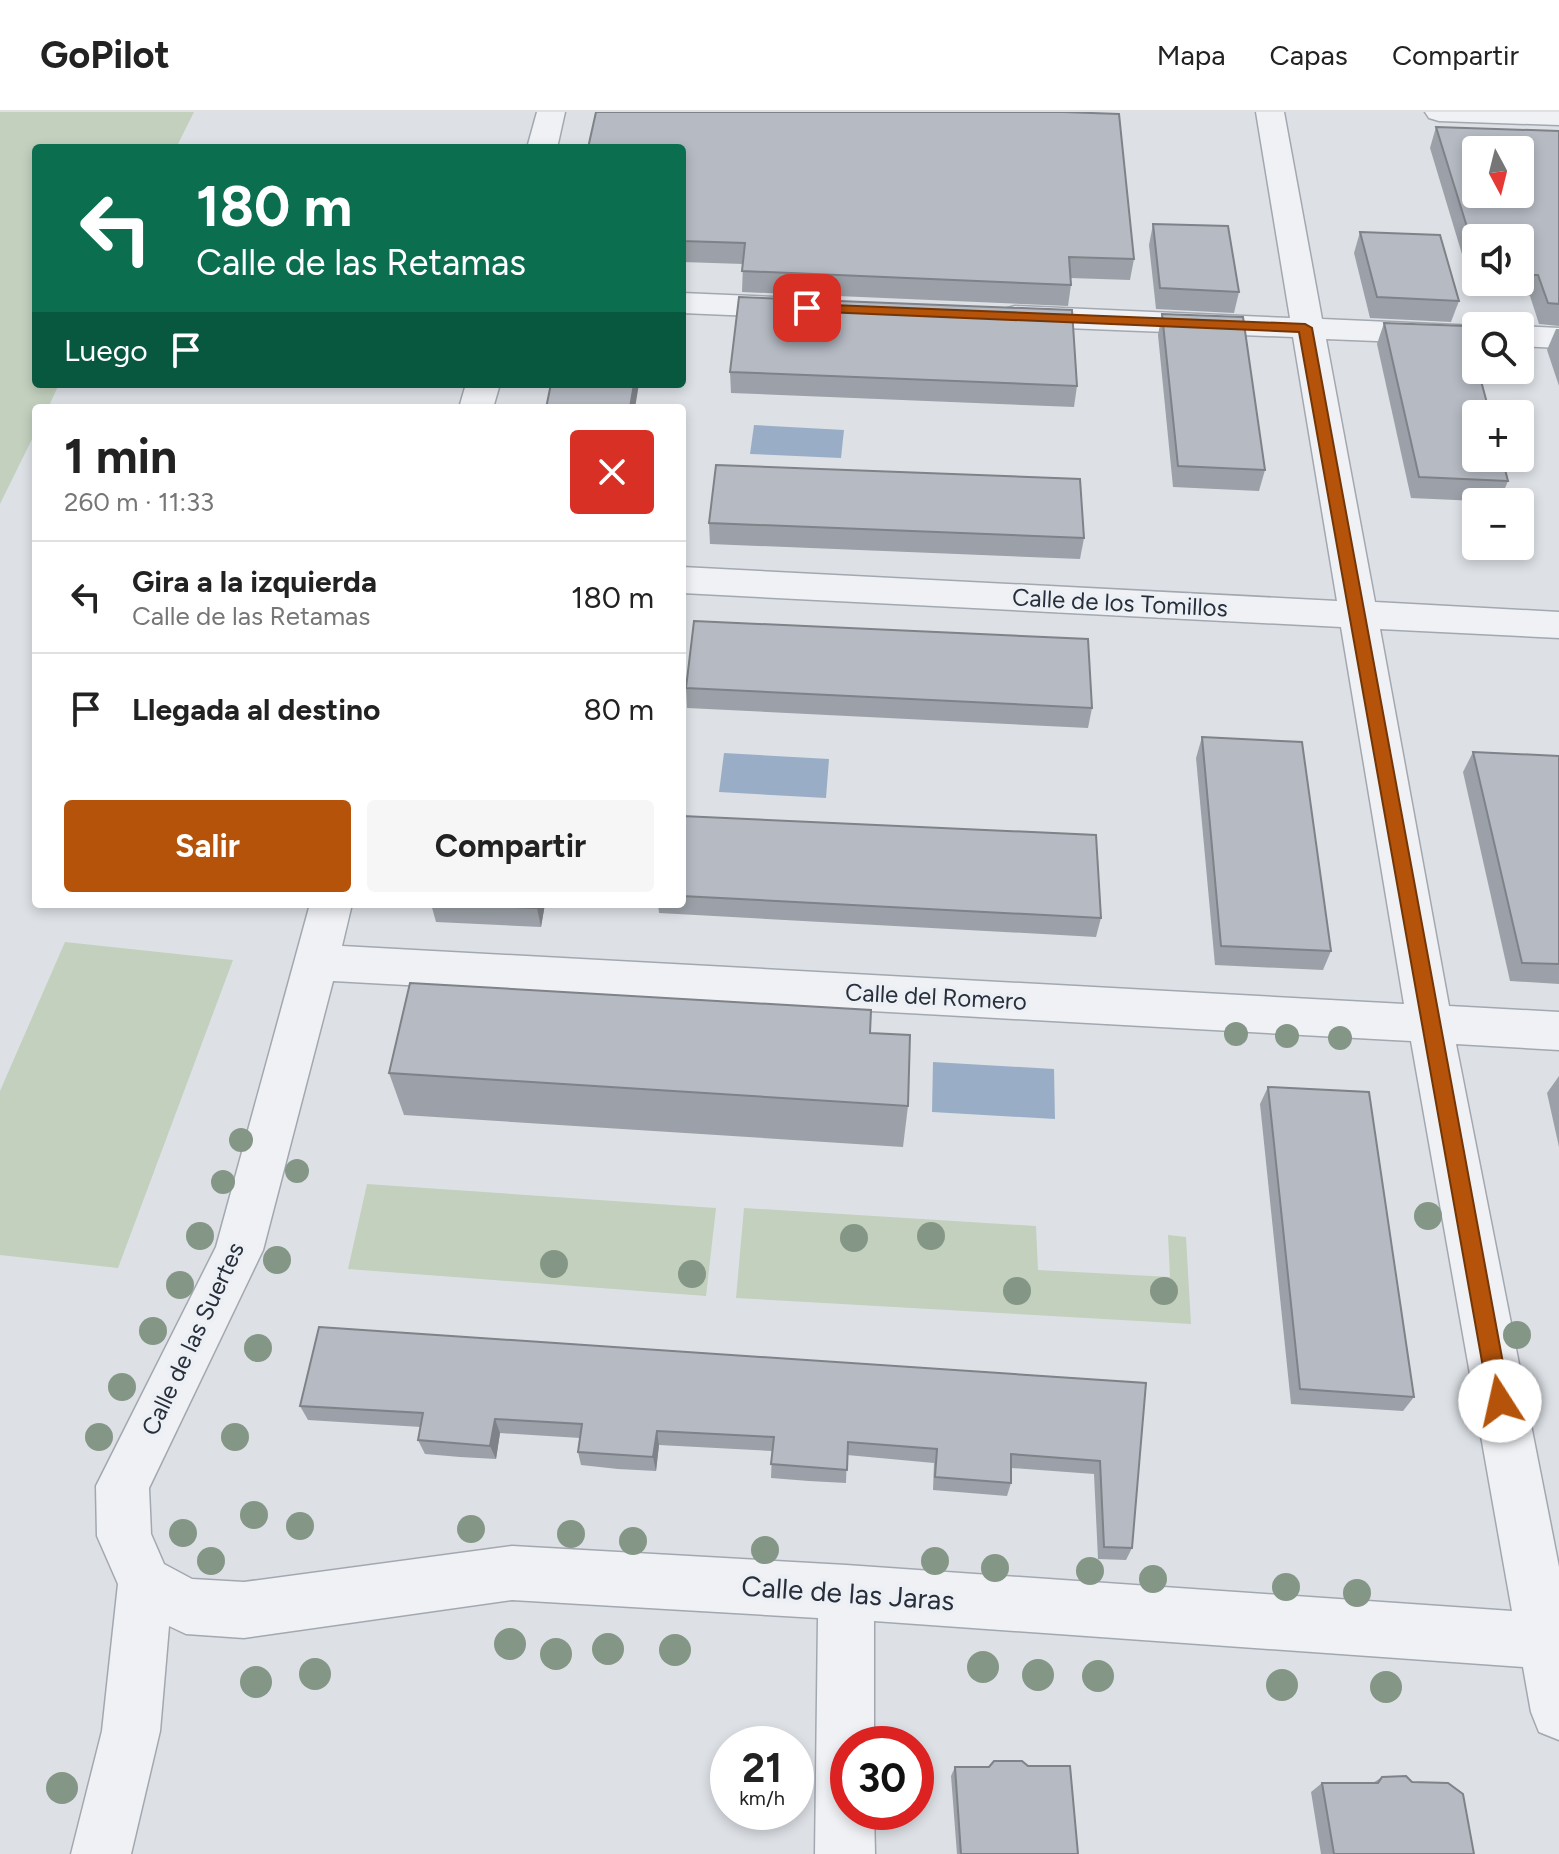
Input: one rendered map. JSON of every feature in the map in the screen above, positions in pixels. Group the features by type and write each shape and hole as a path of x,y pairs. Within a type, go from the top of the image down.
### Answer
{"street":[{"path":"543,144 551,112"},
{"path":"1270,112 1305,328 1430,1024 1552,1642 1559,1712"},
{"path":"1439,112 1559,116"},
{"path":"686,303 826,309"},
{"path":"986,315 1462,334"},
{"path":"1534,337 1559,338"},
{"name":"Calle de los Tomillos","path":"686,580 1559,625"},
{"name":"Calle de las Suertes","path":"145,1583 124,1536 122,1486 239,1250 330,908"},
{"name":"Calle del Romero","path":"314,962 1559,1031"},
{"name":"Calle de las Jaras","path":"145,1583 186,1606 244,1610 512,1573 846,1592 1552,1642"},
{"path":"101,1854 131,1731 145,1583"},
{"path":"845,1854 846,1592"}],"green space":[{"path":"0,112 194,112 178,144 32,144 32,388 57,388 50,404 32,404 32,439 0,504"},
{"path":"65,942 233,960 118,1268 0,1255 0,1091"},
{"path":"367,1184 716,1208 706,1296 348,1269"},
{"path":"744,1208 1036,1226 1038,1270 1170,1277 1168,1235 1186,1237 1191,1324 736,1298"}],"water":[{"path":"754,425 844,430 841,458 750,454"},
{"path":"724,753 829,759 826,798 719,792"},
{"path":"933,1062 1054,1069 1055,1119 932,1112"}],"building":[{"path":"596,112 1119,114 1134,259 1069,257 1071,285 742,271 745,243 686,241 686,144 589,144"},
{"path":"1436,127 1559,131 1559,304 1548,303 1538,275 1534,275 1534,224 1466,224"},
{"path":"1153,224 1228,226 1239,292 1160,288"},
{"path":"1360,232 1440,235 1459,301 1377,297"},
{"path":"739,297 1072,310 1077,386 730,372"},
{"path":"1162,314 1243,317 1265,470 1178,466"},
{"path":"1384,323 1462,326 1462,384 1482,384 1486,400 1462,400 1462,472 1506,472 1508,481 1419,477"},
{"path":"550,388 633,388 631,404 547,404"},
{"path":"716,465 1080,479 1084,538 709,523"},
{"path":"694,621 1088,639 1092,708 686,688"},
{"path":"1202,737 1302,742 1331,951 1221,946"},
{"path":"1473,752 1559,756 1559,964 1522,963"},
{"path":"686,816 1096,835 1101,918 686,896"},
{"path":"410,983 871,1010 870,1033 910,1035 908,1106 389,1073"},
{"path":"1268,1087 1369,1092 1414,1397 1300,1389"},
{"path":"319,1327 1146,1383 1132,1548 1104,1547 1100,1461 1011,1454 1011,1483 935,1477 937,1449 848,1442 847,1470 771,1464 774,1437 657,1431 653,1457 578,1452 582,1424 495,1419 490,1446 418,1440 423,1413 300,1406"},
{"path":"994,1761 1022,1761 1028,1766 1070,1766 1078,1854 961,1854 955,1767 989,1767"},
{"path":"1406,1776 1412,1782 1448,1783 1463,1794 1474,1854 1334,1854 1322,1783 1378,1783 1382,1777"}],"route":[{"path":"807,308 1305,328 1500,1401"}]}
